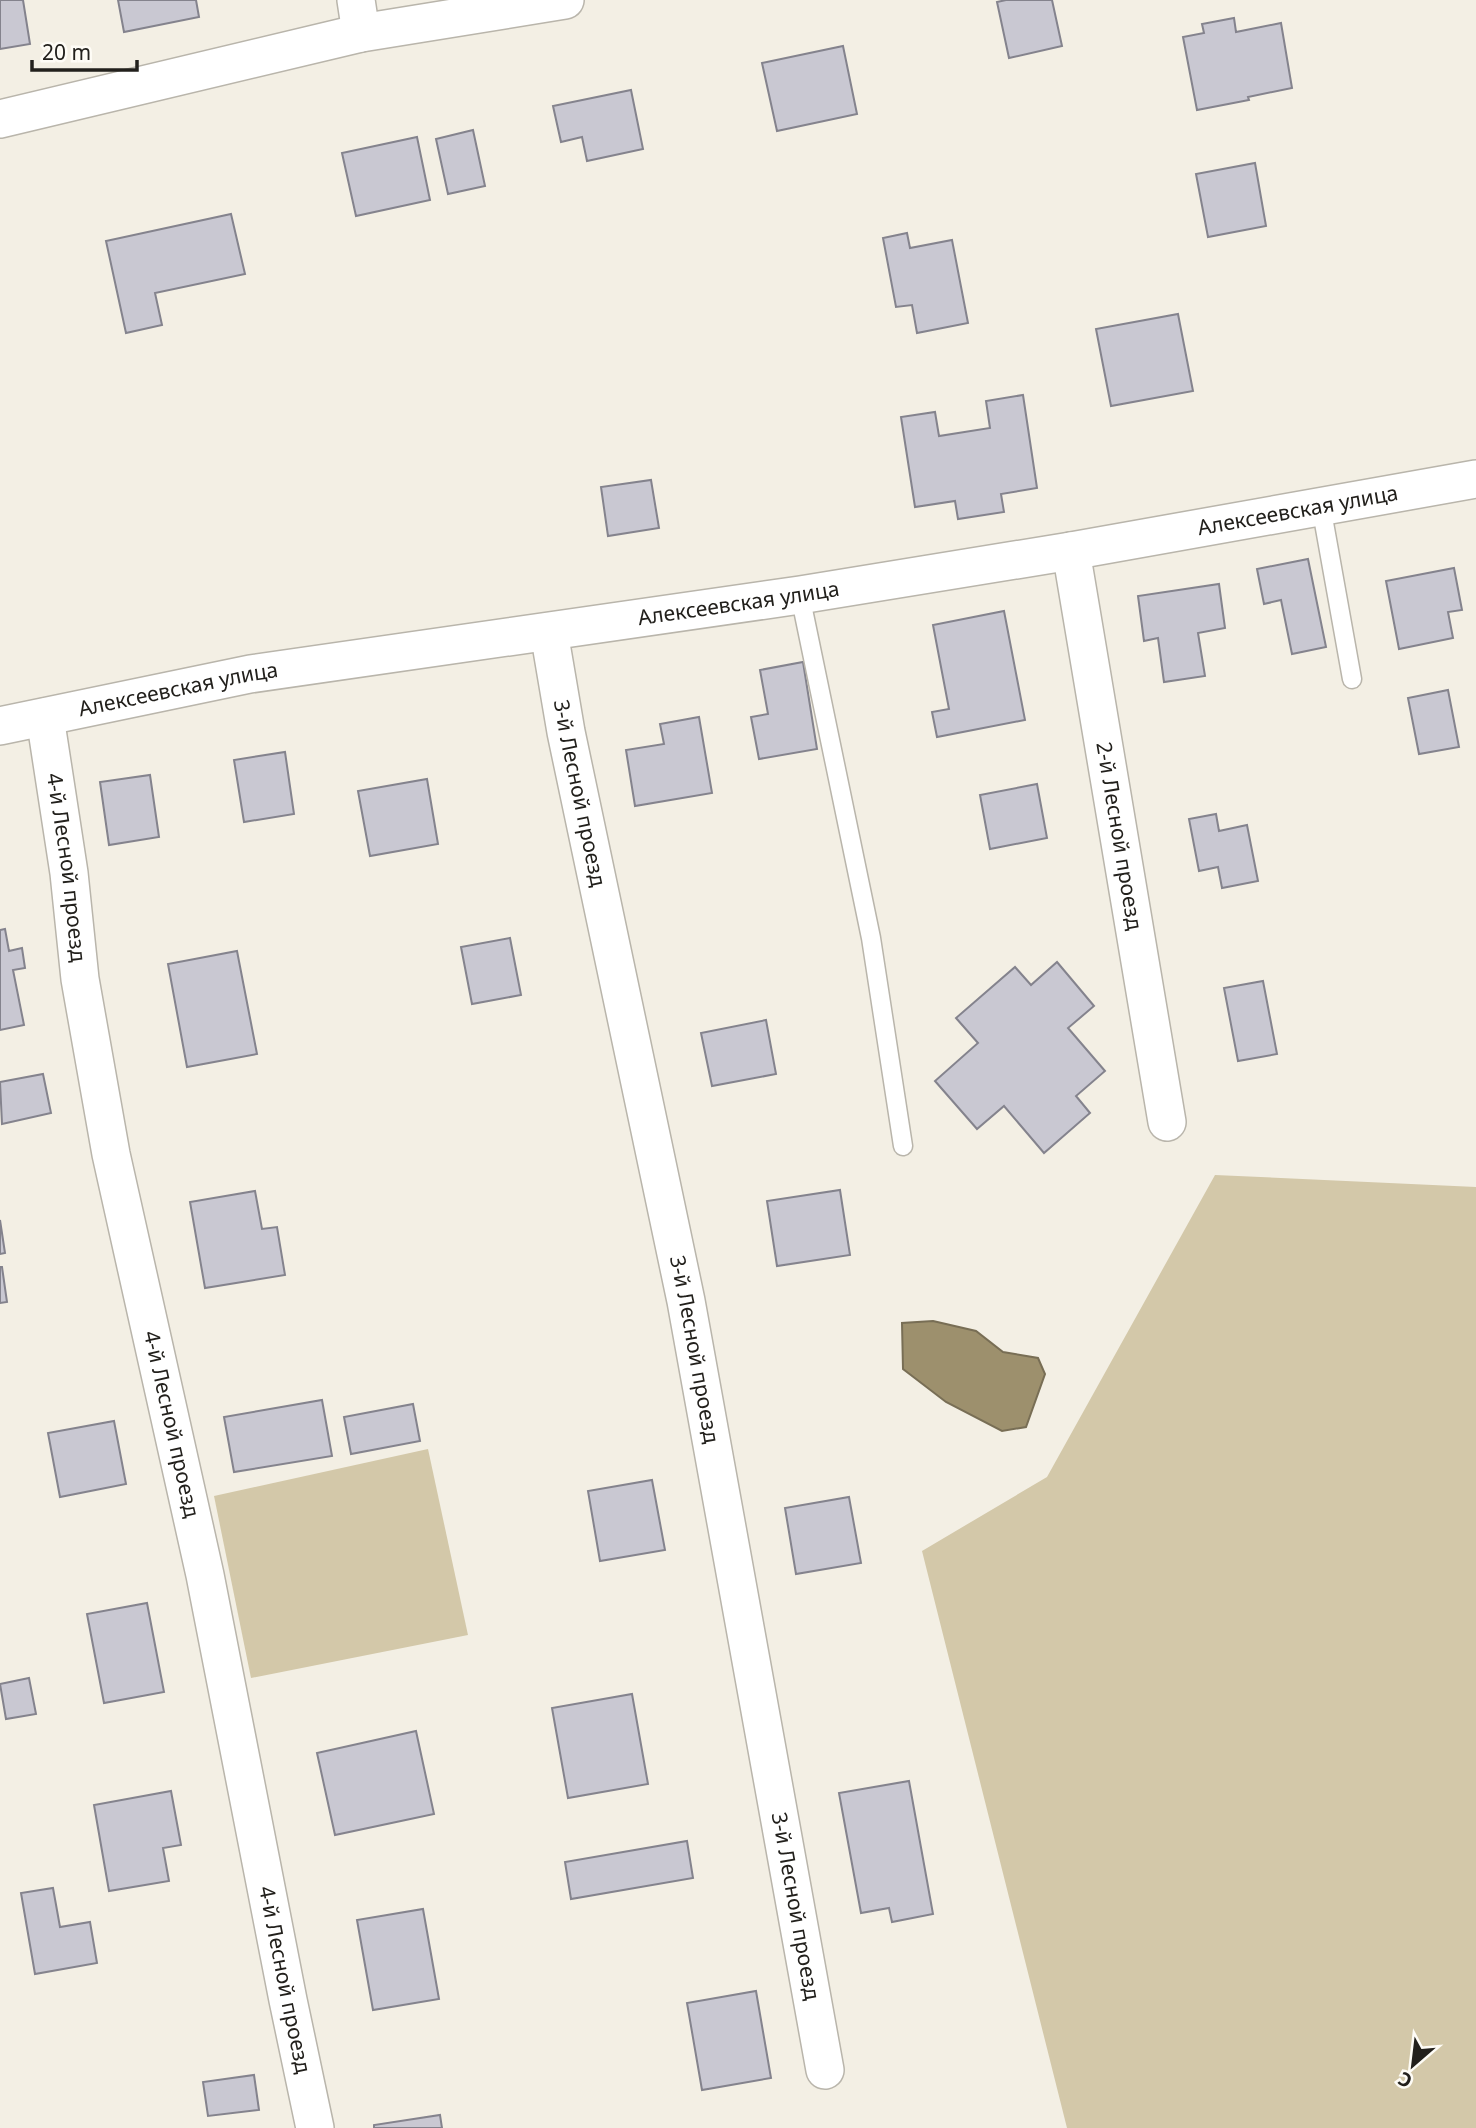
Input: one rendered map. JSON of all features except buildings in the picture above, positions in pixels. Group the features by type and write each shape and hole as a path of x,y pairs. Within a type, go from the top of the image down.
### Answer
{"street":[{"path":"0,120 359,16 565,0"},
{"name":"Алексеевская улица","path":"0,726 250,674 800,595 1072,551 1476,479"},
{"name":"2-й Лесной проезд","path":"1072,551 1167,1122"},
{"name":"3-й Лесной проезд","path":"549,632 566,732 689,1314 825,2070"},
{"name":"4-й Лесной проезд","path":"45,717 69,873 80,979 111,1154 205,1575 315,2128"}],"lane":[{"path":"1321,506 1352,679"},
{"path":"800,595 871,938 903,1146"}],"shaded area":[{"path":"1215,1175 1476,1187 1476,2128 1067,2128 922,1551 1047,1477"},
{"path":"933,1321 976,1331 1003,1352 1038,1358 1045,1374 1026,1427 1002,1431 946,1402 903,1369 902,1323"},
{"path":"428,1449 468,1635 251,1678 214,1496"}]}
